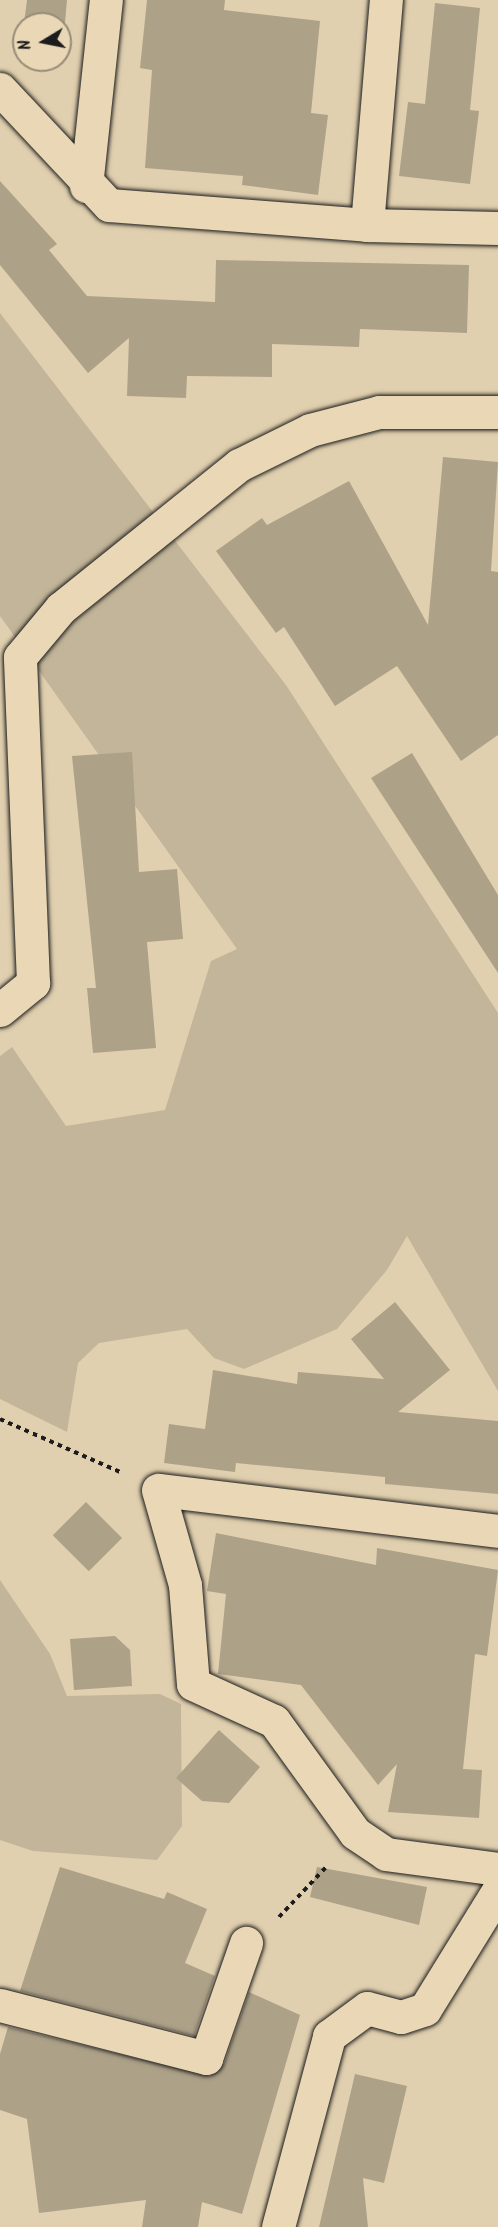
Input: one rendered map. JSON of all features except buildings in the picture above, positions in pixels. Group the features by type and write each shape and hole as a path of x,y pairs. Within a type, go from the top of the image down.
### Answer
{"street":[{"path":"86,186 106,0"},
{"path":"367,225 386,0"},
{"path":"0,89 86,186 109,205 367,225 498,228"},
{"path":"0,1010 33,983 20,657 61,608 239,465 310,430 379,412 498,411"},
{"path":"498,1532 158,1490 185,1585 193,1684 274,1721 355,1833 386,1854 498,1869"},
{"path":"278,2227 329,2036 367,2008 400,2017 425,2008 498,1892"},
{"path":"0,2005 206,2058 246,1942"}],"path":[{"path":"0,1419 158,1490"}],"shaded area":[{"path":"0,313 286,685 498,1013 498,1391 407,1236 387,1270 337,1329 244,1369 214,1358 187,1329 99,1343 78,1363 67,1432 0,1399 0,1056 12,1047 66,1126 165,1110 211,961 237,949 0,616"},
{"path":"0,1580 50,1654 67,1696 160,1694 181,1704 182,1826 157,1860 33,1851 0,1840"}]}
